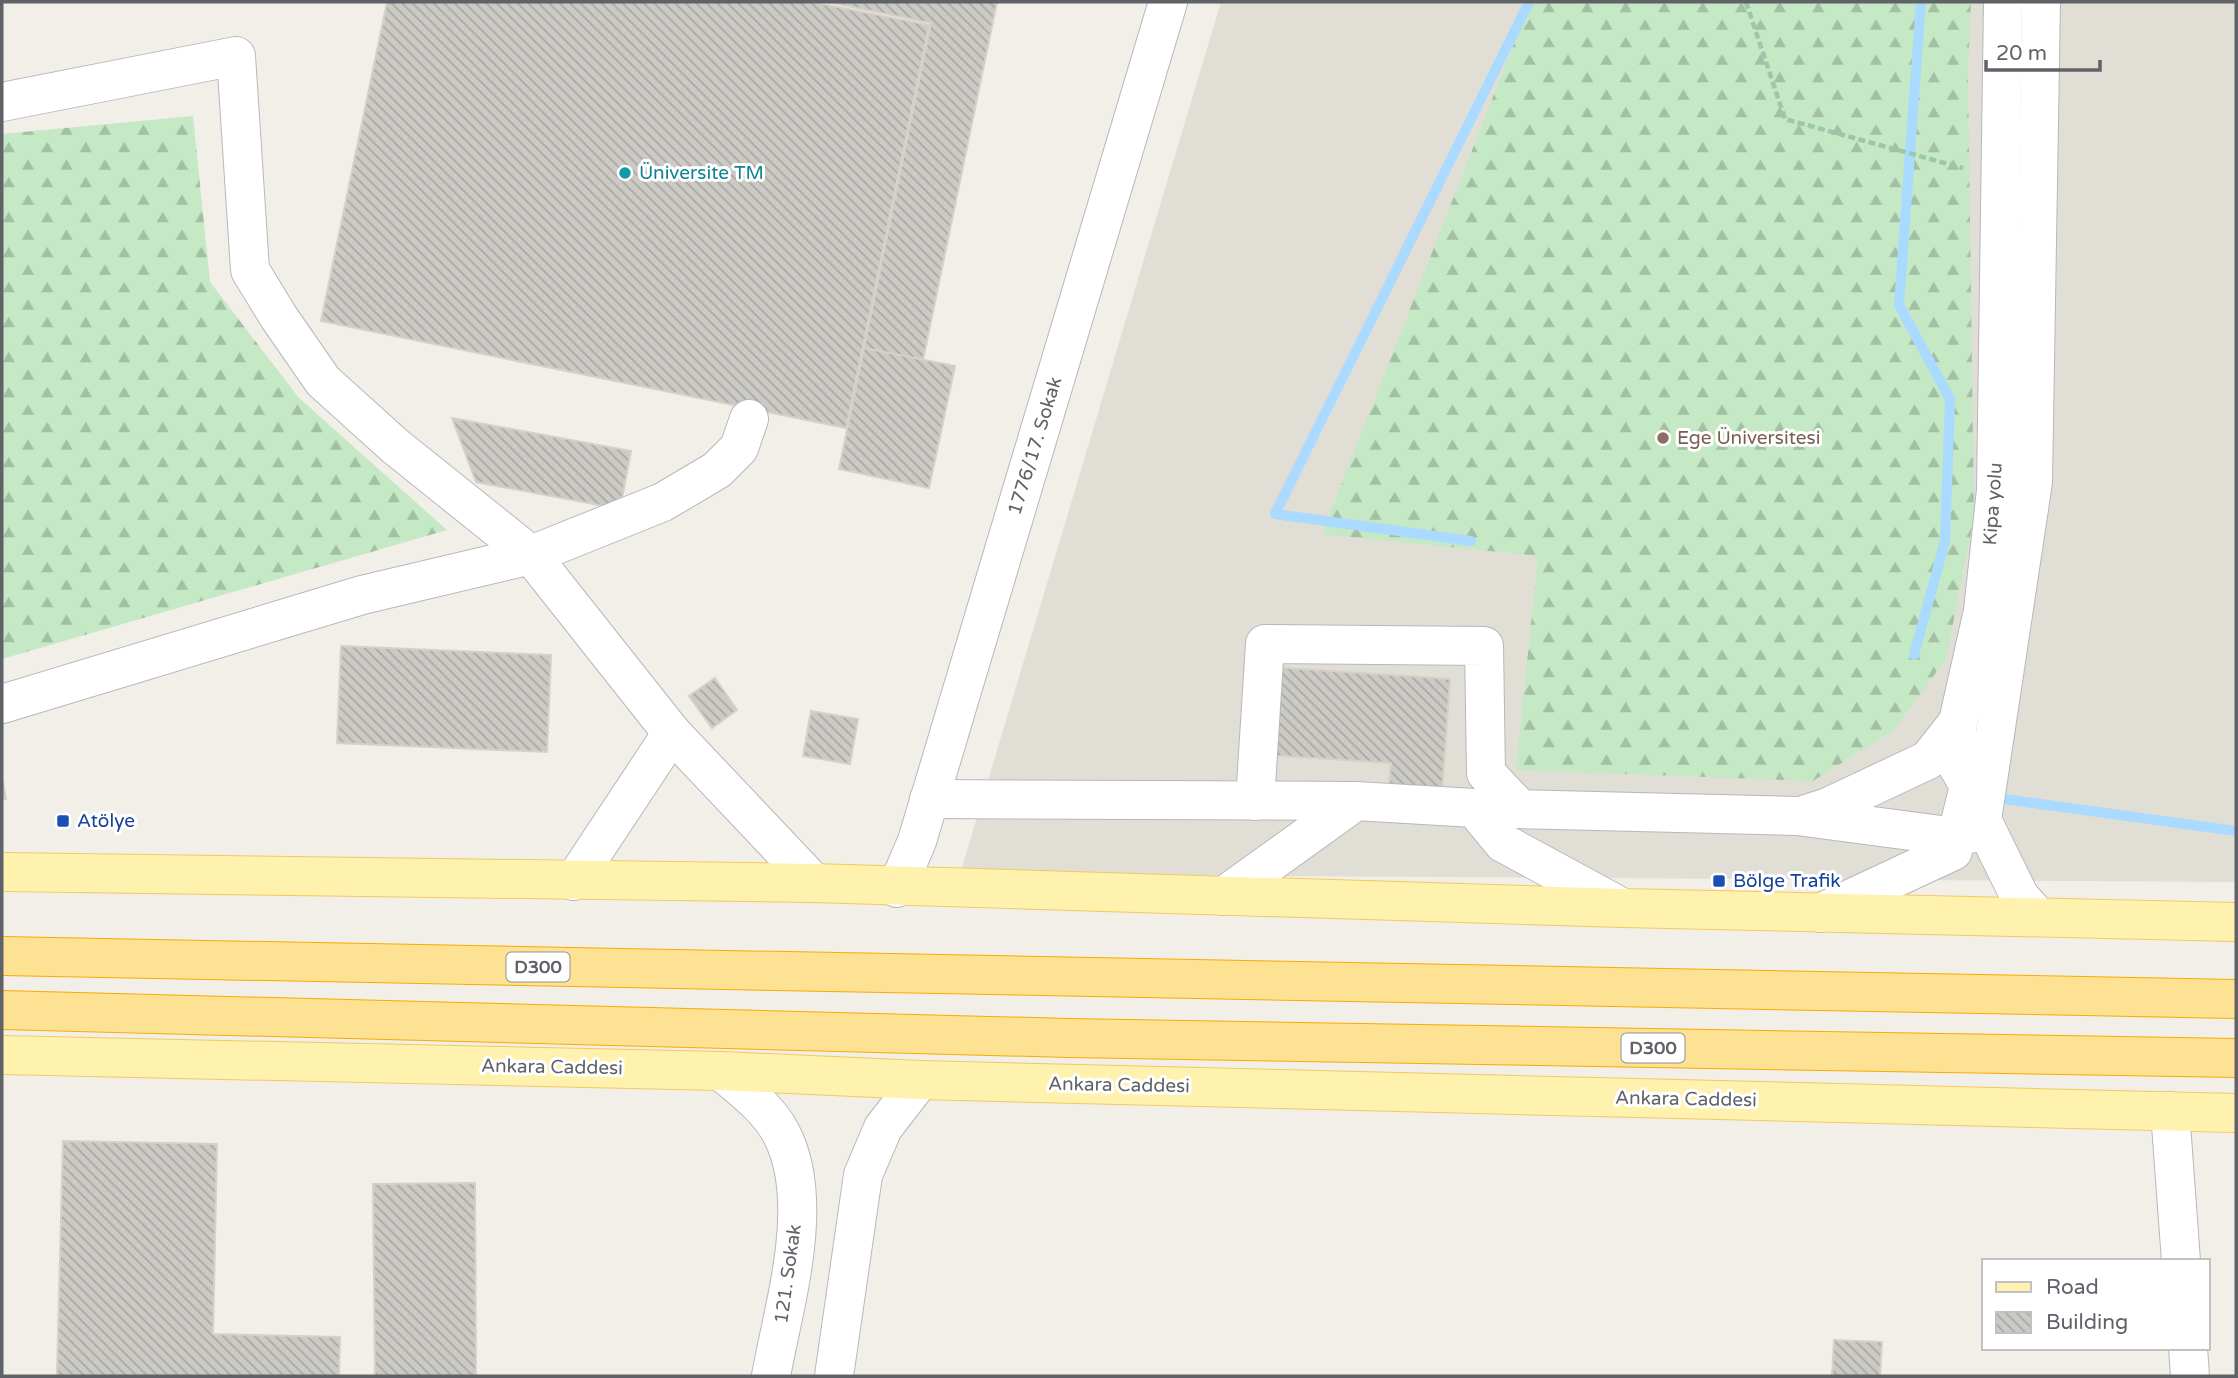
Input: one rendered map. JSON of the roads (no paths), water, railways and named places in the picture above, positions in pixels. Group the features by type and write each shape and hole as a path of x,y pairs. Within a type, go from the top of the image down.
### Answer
{"highway":[{"name":"D300","path":"2,956 2236,999"},
{"name":"D300","path":"2,1010 1070,1038 2236,1058"}],"main road":[{"path":"2,872 814,883 897,888 1623,908 2236,922"},
{"name":"Ankara Caddesi","path":"2,1055 721,1071 920,1080 2236,1113"}],"street":[{"name":"1776/17. Sokak","path":"897,888 917,841 1168,2"},
{"name":"Kipa yolu","path":"1969,828 1969,786 1957,765 1958,722 1983,611 1996,490 2003,2"},
{"name":"Kipa yolu","path":"1820,913 1953,851 1969,828 2034,482 2036,162 2041,2"},
{"path":"2,102 236,56 250,270 323,380 395,446 531,555 672,733 814,883"},
{"path":"2,705 362,595 531,555 663,502 717,470 739,448 749,419"},
{"path":"1255,801 1265,644 1484,646 1486,773 1520,809"},
{"path":"1797,816 1828,807 1928,760 1958,722"},
{"path":"574,881 672,733"},
{"path":"929,799 1356,801 1474,808 1797,816 1969,828 2038,917"},
{"path":"1224,896 1356,801"},
{"path":"1474,808 1503,843 1623,908"},
{"name":"121. Sokak","path":"721,1071 758,1103 781,1132 796,1175 796,1238 771,1376"},
{"path":"834,1376 863,1175 883,1128 920,1080"},
{"path":"2170,1111 2181,1259"},
{"path":"2188,1350 2190,1376"}],"waterway":[{"path":"1471,541 1275,514 1529,2"},
{"path":"1914,655 1945,541 1950,399 1899,305 1921,2"},
{"path":"2004,799 2236,831"}],"place":[{"name":"Üniversite TM","path":"625,173"},
{"name":"Ege Üniversitesi","path":"1663,438"},
{"name":"Atölye","path":"63,821"},
{"name":"Bölge Trafik","path":"1719,881"}]}
